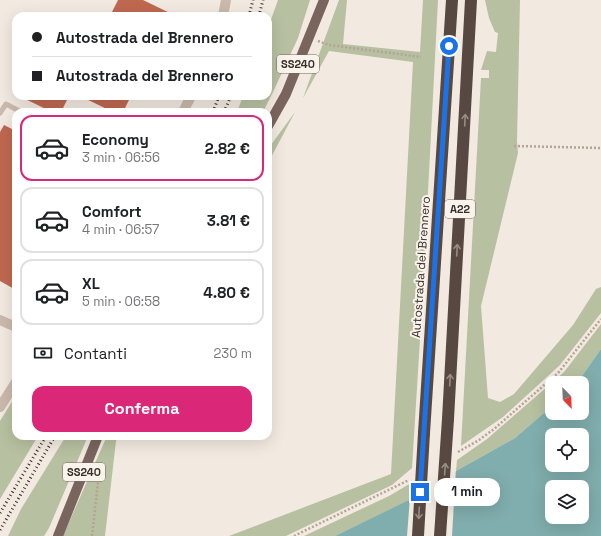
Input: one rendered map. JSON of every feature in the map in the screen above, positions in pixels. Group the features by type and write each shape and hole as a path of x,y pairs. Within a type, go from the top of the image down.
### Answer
{"highway":[{"name":"Autostrada del Brennero","path":"418,536 452,0"},
{"name":"A22","path":"440,536 448,419 471,0"}],"main road":[{"name":"SS240","path":"272,119 286,94 324,0"},
{"name":"SS240","path":"70,508 96,440"},
{"path":"52,536 70,508"},
{"path":"58,536 70,508"}],"street":[{"path":"224,12 226,0"},
{"path":"0,320 12,325"},
{"path":"0,407 12,388"}],"lane":[{"path":"0,113 6,104 14,108"}],"path":[{"path":"309,38 329,44 421,57"},
{"path":"514,146 601,148"},
{"path":"92,536 100,462"}],"green space":[{"path":"278,0 310,0 298,38 272,94 272,17"},
{"path":"339,0 347,0 343,44 420,52 423,0 438,0 412,468 392,485 286,536 229,536 391,474 413,62 329,51 303,98"},
{"path":"485,0 520,0 518,153 481,306 488,398 500,402 514,394 573,325 596,289 601,287 601,313 560,365 548,376 545,376 545,379 503,417 461,446 481,78 489,78 489,70 481,70 487,51 496,52 498,33 495,32 489,18"},
{"path":"242,100 269,100 265,108 238,108"},
{"path":"295,112 272,155 272,144"},
{"path":"601,324 601,349 582,376 559,376"},
{"path":"545,389 545,412 515,438 456,471 457,460 487,439"},
{"path":"12,402 12,440 36,440 0,499 0,421"},
{"path":"64,440 86,440 49,528 44,536 8,536 21,509"},
{"path":"105,440 117,440 105,536 63,536"},
{"path":"411,483 410,500 335,536 304,536 389,496"}],"water":[{"path":"601,349 601,536 335,536 409,500 456,471 515,438 545,412 545,420 589,420 589,376 582,376"}],"pier":[{"path":"456,468 452,536 407,536 410,497"}],"building":[{"path":"118,0 143,0 168,12 112,12"},
{"path":"27,100 67,100 63,108 44,108"},
{"path":"88,100 129,100 125,108 105,108"},
{"path":"4,125 12,129 12,288 0,281 0,132"}],"railway":[{"path":"250,12 253,0"},
{"path":"260,12 263,0"},
{"path":"214,108 218,100"},
{"path":"226,108 229,100"},
{"path":"0,513 44,440"},
{"path":"0,530 53,440"}],"route":[{"path":"420,492 449,46"}]}
